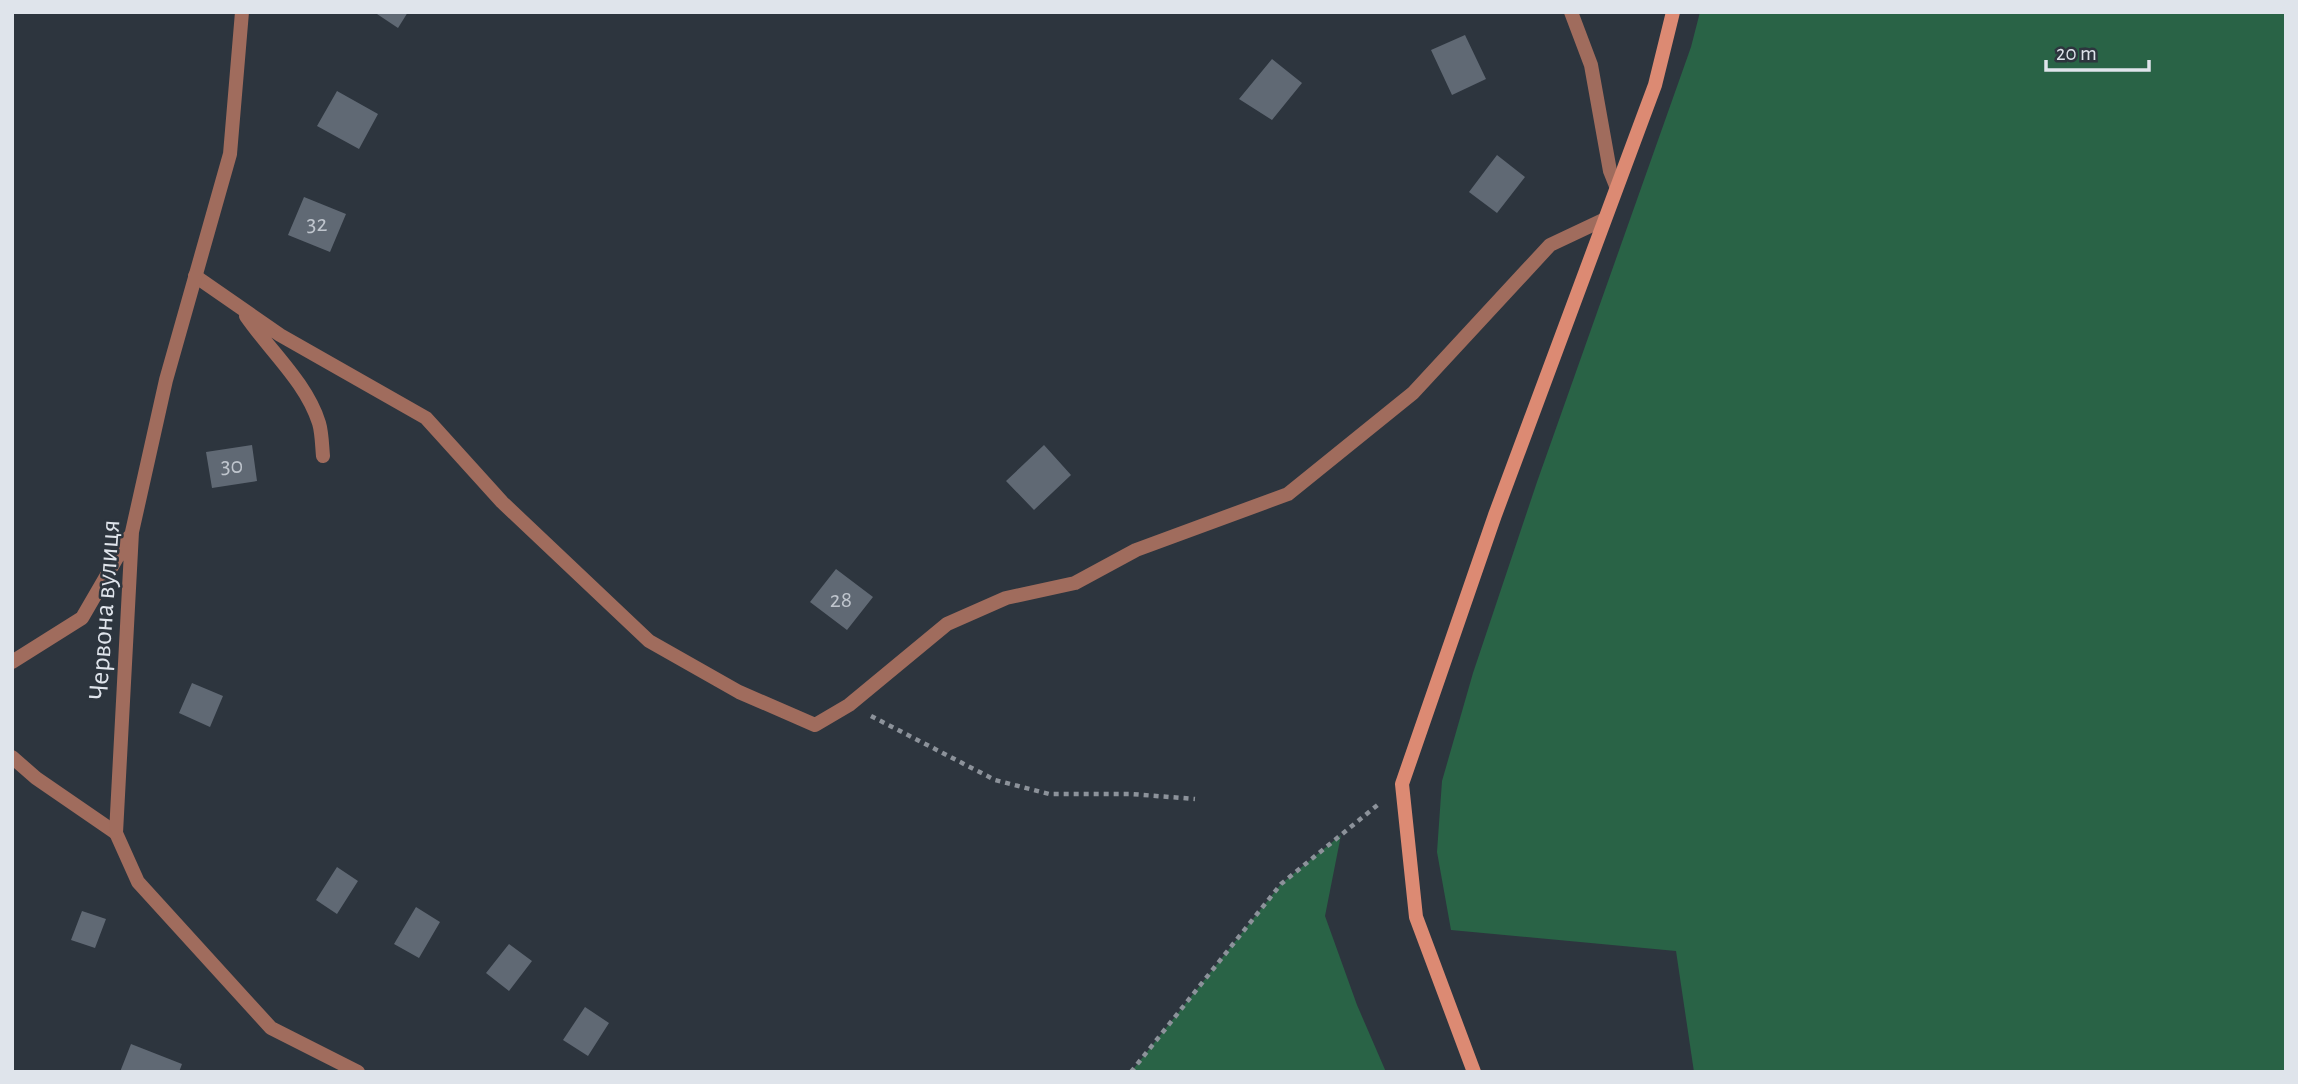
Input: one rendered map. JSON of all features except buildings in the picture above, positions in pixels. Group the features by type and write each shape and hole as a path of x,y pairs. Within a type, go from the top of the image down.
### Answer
{"street":[{"name":"Червона вулиця","path":"242,12 230,153 166,380 132,532 116,833 138,882 271,1028 358,1072"},
{"path":"1571,12 1591,65 1616,186"},
{"path":"1474,1072 1416,917 1402,784 1603,220 1655,86 1673,12"},
{"path":"195,276 280,335 426,418 502,502 649,641 739,692 815,725 849,705 947,624 1006,598 1075,583 1136,550 1288,494 1413,393 1550,245 1603,220"},
{"path":"239,307 304,393 320,424 323,456"},
{"path":"12,662 82,618 132,532"},
{"path":"12,757 36,778 116,833"}],"path":[{"path":"849,705 995,780 1049,794 1131,794 1195,799"},
{"path":"1131,1072 1281,884 1402,784"}],"green space":[{"path":"1700,12 2286,12 2286,1072 1694,1072 1676,951 1451,930 1437,852 1442,781 1473,673 1537,482 1691,47"},
{"path":"1341,835 1325,916 1357,1005 1386,1072 1131,1072 1281,884"}]}
